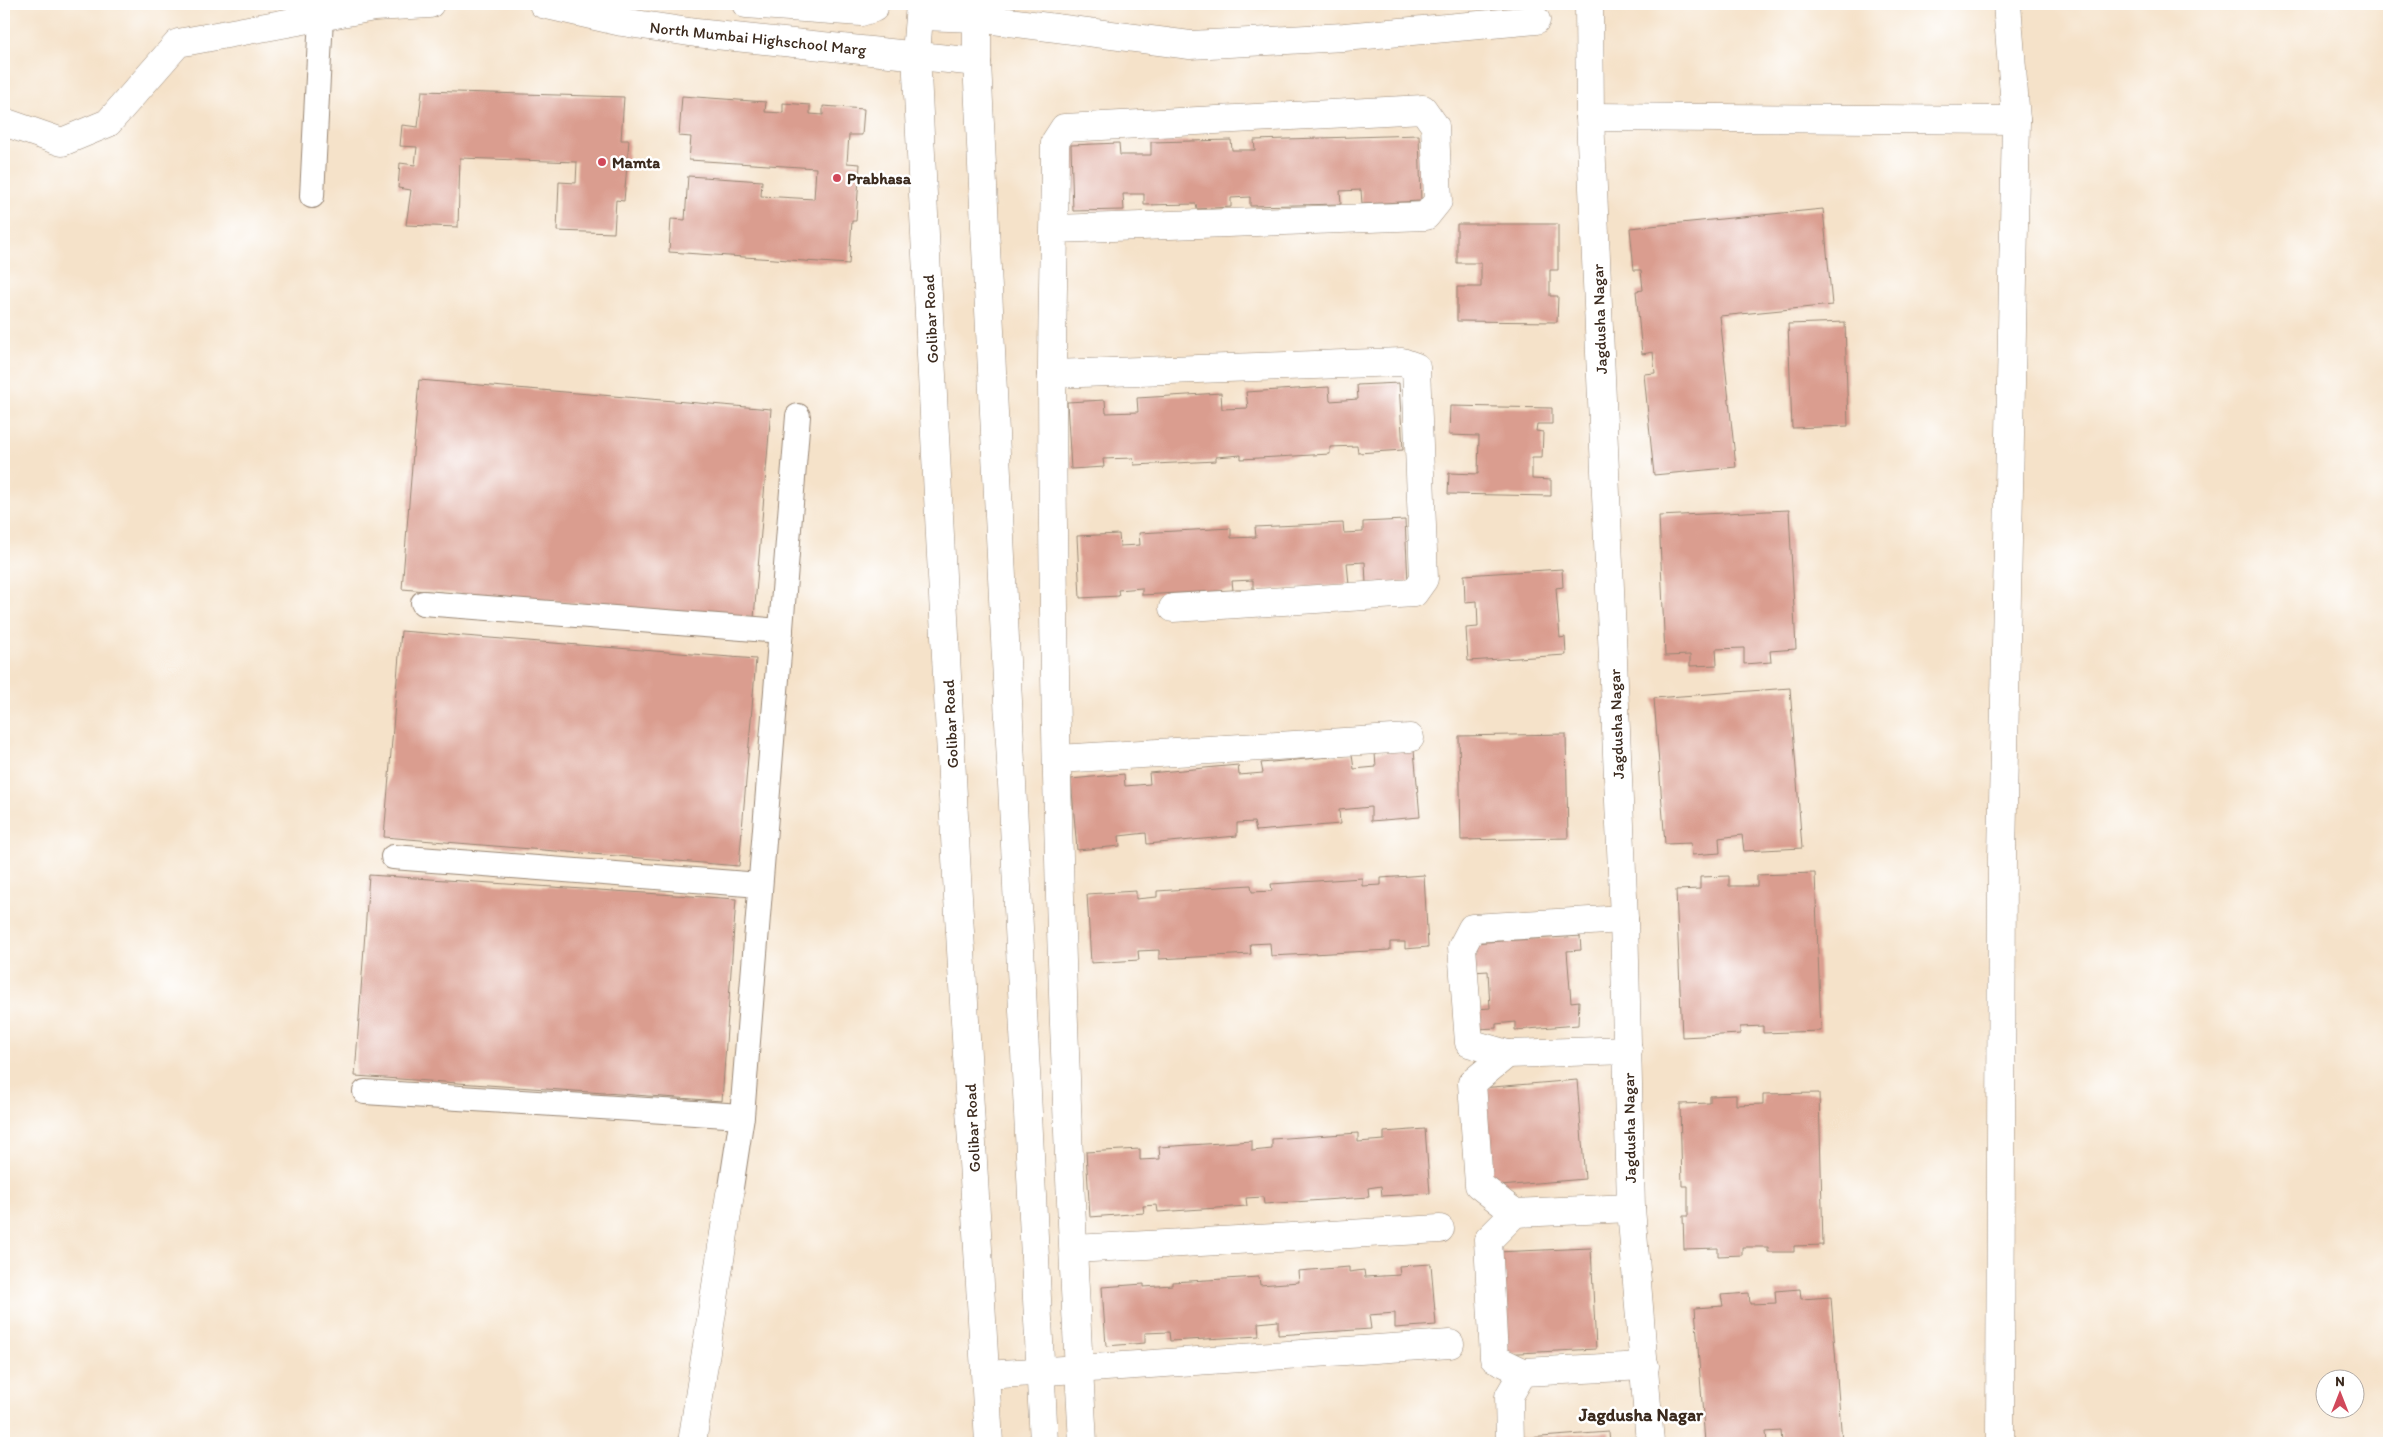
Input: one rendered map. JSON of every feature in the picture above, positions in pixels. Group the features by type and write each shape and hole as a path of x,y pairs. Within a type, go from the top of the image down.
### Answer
{"street":[{"path":"4,122 62,142 108,123 178,43 374,7 430,4"},
{"name":"North Mumbai Highschool Marg","path":"543,4 622,22 696,33 916,54 977,62"},
{"path":"746,4 861,12 874,8 874,4"},
{"name":"Jagdusha Nagar","path":"1589,4 1590,117 1624,920 1631,1208 1650,1443"},
{"path":"2000,1443 2002,857 2016,120 2007,4"},
{"path":"920,10 977,11 1190,45 1344,37 1536,20"},
{"name":"Golibar Road","path":"920,10 916,54 958,897 987,1375 989,1443"},
{"path":"977,11 977,62 1044,1443"},
{"path":"1055,230 1426,216 1438,201 1435,126 1423,109 1064,128 1055,142 1052,374 1054,613 1063,987 1083,1443"},
{"path":"1590,117 2016,120"},
{"path":"1052,374 1402,362 1416,368 1424,579 1414,593 1173,608"},
{"path":"1058,759 1410,738"},
{"path":"1624,920 1472,928 1462,947 1469,1043 1507,1054 1628,1050"},
{"path":"1507,1054 1472,1083 1479,1185 1516,1213 1631,1208"},
{"path":"692,1443 730,1194"},
{"path":"1516,1213 1488,1240 1494,1358 1523,1372 1645,1366"},
{"path":"1074,1249 1440,1228"},
{"path":"987,1375 1450,1344"},
{"path":"1510,1443 1509,1396 1523,1372"}],"lane":[{"path":"312,196 321,17"},
{"path":"730,1194 742,1116 798,416"},
{"path":"423,603 781,630"},
{"path":"393,857 760,885"},
{"path":"365,1092 742,1116"}],"building":[{"name":"Mamta","path":"422,91 624,97 621,140 629,140 624,201 616,200 614,233 557,231 559,182 576,183 577,162 460,158 458,227 406,225 411,190 398,188 400,163 415,165 417,147 400,146 402,125 418,127"},
{"name":"Prabhasa","path":"682,96 766,102 765,112 783,113 783,103 810,105 810,114 823,115 823,106 864,109 862,135 849,135 847,163 860,164 856,221 852,221 849,264 669,252 671,219 685,220 688,176 762,181 761,196 814,199 816,168 689,160 691,137 679,136"},
{"path":"1419,135 1421,201 1362,204 1361,190 1340,191 1341,204 1250,206 1250,197 1231,198 1231,207 1197,209 1196,204 1144,205 1144,194 1123,194 1124,210 1073,211 1071,145 1119,143 1120,155 1151,155 1151,142 1231,140 1232,150 1255,150 1254,140"},
{"path":"1823,209 1832,305 1720,316 1736,467 1654,475 1644,374 1655,373 1653,352 1642,354 1636,291 1643,290 1641,270 1634,270 1630,228"},
{"path":"1457,224 1558,224 1558,270 1550,270 1550,296 1558,296 1557,322 1457,321 1457,287 1481,287 1481,263 1457,263"},
{"path":"1845,322 1848,426 1792,428 1788,324"},
{"path":"419,380 771,409 754,618 402,589"},
{"path":"1399,383 1403,450 1358,453 1357,446 1330,447 1330,454 1241,459 1241,455 1216,457 1216,461 1134,465 1133,458 1103,459 1104,467 1071,469 1067,402 1105,400 1106,413 1138,412 1137,398 1221,393 1222,409 1248,408 1246,392 1329,387 1330,401 1358,399 1357,385"},
{"path":"1450,406 1552,408 1552,424 1537,424 1536,431 1543,432 1542,458 1532,458 1532,479 1551,480 1551,496 1448,494 1449,473 1478,474 1479,436 1449,435"},
{"path":"1789,510 1796,649 1770,651 1771,662 1744,664 1744,648 1716,649 1717,665 1690,666 1690,655 1665,656 1659,516"},
{"path":"1405,520 1408,582 1366,584 1365,562 1347,563 1349,585 1253,590 1253,580 1232,581 1233,590 1142,595 1142,588 1118,590 1119,596 1080,598 1077,536 1119,534 1120,546 1140,545 1139,533 1231,528 1231,538 1256,537 1255,527 1343,523 1344,533 1363,532 1363,522"},
{"path":"1562,569 1563,587 1556,588 1560,638 1565,637 1566,655 1468,661 1466,628 1478,627 1477,601 1465,602 1464,575"},
{"path":"401,631 756,659 739,866 384,837"},
{"path":"1790,688 1802,848 1744,851 1742,835 1719,838 1720,853 1692,855 1691,843 1665,844 1654,698"},
{"path":"1566,734 1568,838 1461,840 1459,736"},
{"path":"1414,750 1420,817 1371,821 1371,807 1339,810 1340,824 1256,831 1254,822 1237,823 1237,836 1147,844 1146,833 1119,836 1120,846 1077,850 1071,779 1124,774 1125,786 1150,784 1149,773 1238,765 1239,775 1263,773 1261,763 1352,755 1354,769 1376,767 1375,753"},
{"path":"1815,873 1821,1031 1763,1033 1763,1026 1740,1027 1740,1034 1682,1037 1676,890 1700,889 1700,877 1729,876 1729,886 1757,886 1757,875"},
{"path":"369,875 736,899 722,1101 355,1076"},
{"path":"1424,875 1428,947 1405,949 1405,942 1390,942 1390,950 1271,956 1270,943 1250,944 1251,954 1159,959 1159,950 1138,951 1139,960 1091,963 1087,894 1136,891 1136,899 1157,897 1157,891 1251,885 1252,892 1272,891 1271,884 1362,878 1362,886 1381,885 1381,878"},
{"path":"1580,936 1581,950 1567,951 1571,1002 1579,1001 1578,1025 1515,1030 1515,1022 1496,1024 1496,1028 1477,1029 1476,1009 1490,1008 1488,971 1473,972 1471,943"},
{"path":"1577,1080 1585,1179 1488,1187 1481,1088"},
{"path":"1819,1093 1823,1245 1794,1246 1794,1252 1768,1252 1768,1247 1742,1247 1742,1255 1718,1256 1718,1248 1684,1249 1683,1216 1688,1216 1688,1186 1682,1186 1680,1104 1710,1103 1710,1096 1736,1095 1736,1105 1763,1104 1763,1094"},
{"path":"1425,1129 1430,1193 1382,1196 1381,1186 1368,1188 1369,1197 1264,1204 1263,1197 1246,1198 1247,1206 1158,1212 1157,1205 1143,1206 1144,1213 1090,1217 1086,1152 1140,1149 1140,1160 1160,1159 1159,1147 1252,1141 1252,1151 1272,1149 1272,1139 1358,1133 1358,1142 1384,1140 1384,1132"},
{"path":"1591,1248 1596,1349 1500,1354 1496,1252"},
{"path":"1431,1264 1436,1325 1395,1328 1395,1313 1369,1315 1371,1329 1278,1335 1278,1321 1258,1323 1259,1336 1170,1341 1169,1332 1145,1333 1145,1343 1106,1346 1102,1287 1144,1284 1144,1287 1172,1285 1172,1282 1259,1277 1260,1285 1299,1282 1298,1271 1349,1267 1349,1272 1364,1270 1365,1277 1400,1275 1399,1266"},
{"path":"1800,1289 1801,1299 1831,1297 1842,1443 1782,1443 1781,1431 1766,1432 1767,1443 1705,1443 1695,1308 1723,1306 1721,1295 1749,1293 1750,1304 1776,1303 1775,1291"},
{"path":"1609,1432 1610,1443 1514,1443 1514,1439"}],"place":[{"name":"Mamta","path":"602,162"},
{"name":"Prabhasa","path":"837,178"}],"district":[{"name":"Jagdusha Nagar","path":"1641,1415"}]}
